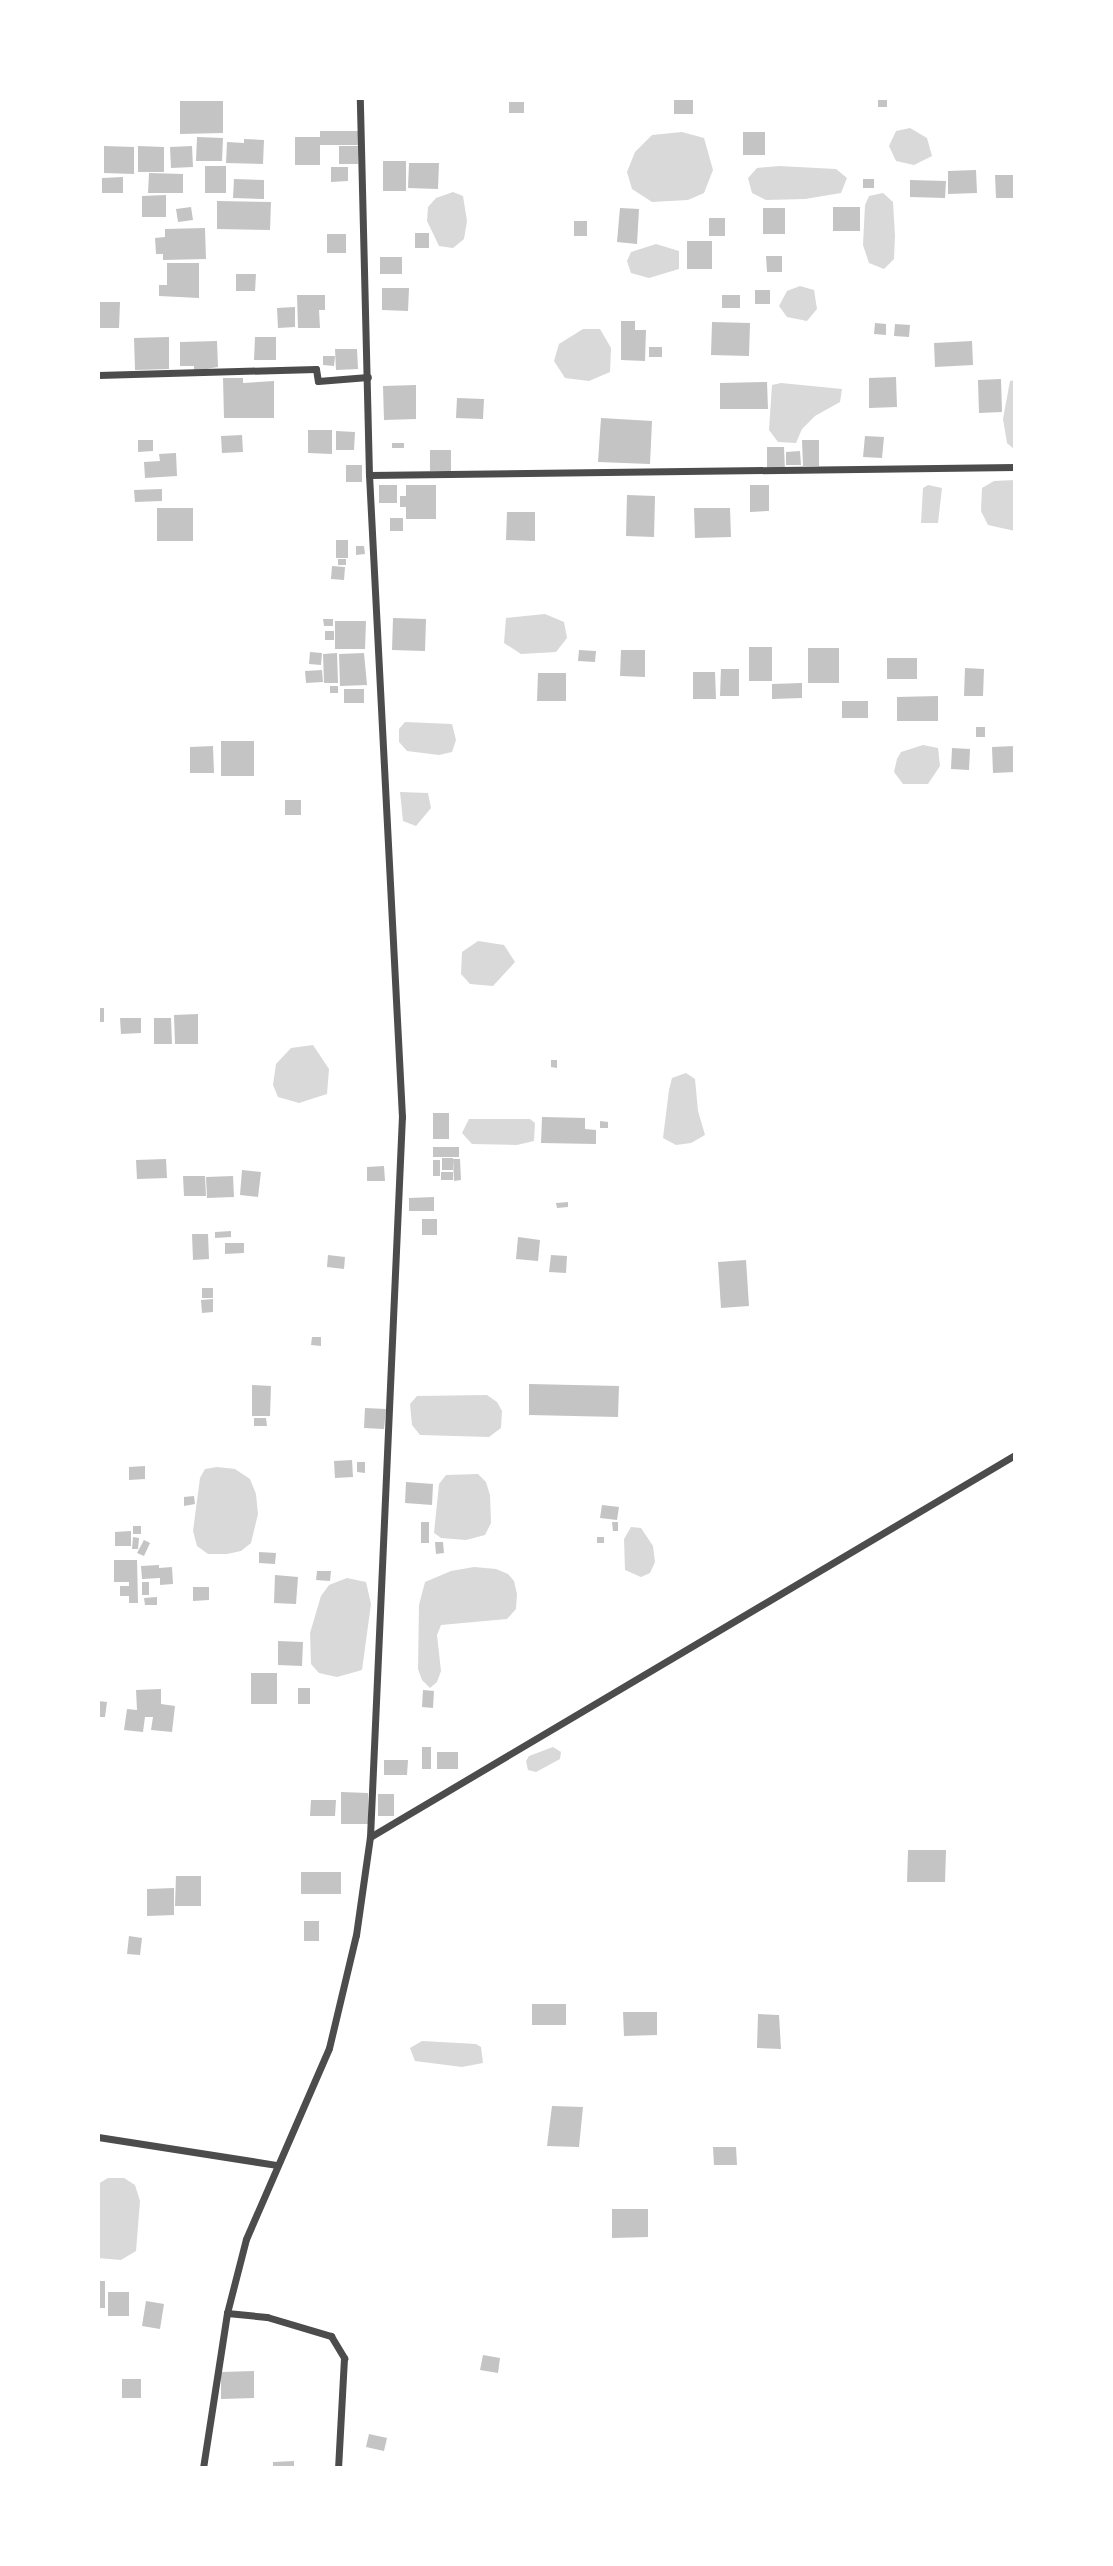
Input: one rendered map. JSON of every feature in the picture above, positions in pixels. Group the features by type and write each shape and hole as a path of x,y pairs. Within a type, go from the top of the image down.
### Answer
{"street":[{"path":"203,2468 227,2314 246,2239 329,2048 356,1935 370,1837 402,1117 369,475 360,98"},
{"path":"98,375 316,369 318,381 368,377"},
{"path":"369,475 1015,467"},
{"path":"370,1837 1015,1455"},
{"path":"98,2137 276,2165"},
{"path":"227,2314 267,2317 331,2336 344,2358 338,2468"}],"shaded area":[{"path":"910,128 927,138 932,156 914,165 896,161 889,146 896,131"},
{"path":"682,132 704,138 713,170 704,193 688,200 652,202 632,189 627,172 635,152 652,135"},
{"path":"779,166 836,169 847,178 841,193 805,199 766,200 752,193 748,178 757,168"},
{"path":"453,192 463,196 467,221 464,239 453,248 439,246 427,221 428,207 436,198"},
{"path":"883,193 893,202 895,236 894,259 884,269 869,263 863,245 865,205 869,196"},
{"path":"656,244 679,251 679,269 649,278 631,273 627,261 631,252"},
{"path":"800,286 814,290 817,309 807,321 787,317 779,306 787,291"},
{"path":"583,329 600,329 611,348 610,372 589,381 565,378 554,361 559,344"},
{"path":"1015,380 1015,450 1007,443 1003,419 1010,381"},
{"path":"781,383 842,389 840,402 815,416 802,429 796,443 778,442 769,430 772,385"},
{"path":"1015,480 1015,531 988,525 981,511 982,488 994,481"},
{"path":"928,485 942,488 938,523 921,523 923,488"},
{"path":"545,614 564,622 567,638 556,652 521,654 504,643 506,618"},
{"path":"405,722 452,724 456,740 452,752 439,755 407,751 399,742 399,729"},
{"path":"923,745 938,748 940,766 928,784 903,784 894,772 897,759 901,752"},
{"path":"400,792 428,793 431,808 416,826 403,821"},
{"path":"478,941 504,945 515,962 493,986 470,984 461,974 462,952"},
{"path":"313,1045 329,1069 327,1094 299,1103 278,1097 273,1085 276,1064 291,1048"},
{"path":"686,1073 695,1079 698,1111 705,1135 691,1143 676,1145 663,1138 669,1090 672,1078"},
{"path":"469,1119 530,1119 535,1123 534,1141 517,1145 472,1144 462,1133"},
{"path":"487,1395 497,1402 502,1411 501,1428 489,1437 420,1435 412,1425 410,1404 417,1396"},
{"path":"205,1469 235,1469 250,1479 256,1494 258,1514 251,1543 241,1551 227,1554 208,1554 197,1546 193,1531 200,1478"},
{"path":"478,1474 486,1482 490,1495 491,1523 485,1535 466,1540 441,1538 434,1533 439,1484 446,1475"},
{"path":"631,1527 641,1528 653,1546 655,1562 650,1573 641,1577 625,1570 624,1539"},
{"path":"474,1567 496,1569 508,1574 514,1581 517,1594 516,1609 507,1619 441,1625 437,1635 441,1671 437,1682 430,1688 422,1680 418,1669 419,1605 425,1582 451,1571"},
{"path":"347,1578 366,1582 371,1604 362,1670 337,1677 319,1673 311,1664 310,1633 321,1596 329,1585"},
{"path":"553,1747 561,1752 560,1759 536,1772 528,1770 526,1761 529,1756"},
{"path":"422,2041 476,2044 481,2047 483,2063 462,2067 415,2061 410,2048"},
{"path":"108,2178 124,2178 135,2185 140,2201 136,2251 121,2260 98,2258 98,2184"}],"building":[{"path":"674,98 693,98 693,114 674,114"},
{"path":"878,98 887,98 887,107 878,107"},
{"path":"180,101 223,101 223,133 180,134"},
{"path":"509,102 524,102 524,113 509,113"},
{"path":"320,131 359,131 359,145 320,145 320,165 295,165 295,137 320,137"},
{"path":"743,132 765,132 765,155 743,155"},
{"path":"197,137 223,138 222,161 196,161"},
{"path":"244,139 264,140 263,164 226,163 227,142 244,143"},
{"path":"104,146 134,147 134,174 104,173"},
{"path":"138,146 164,147 164,172 138,172"},
{"path":"192,146 193,167 171,168 170,147"},
{"path":"339,146 358,146 358,164 339,164"},
{"path":"383,161 406,161 406,191 383,191"},
{"path":"409,163 439,163 438,189 408,188"},
{"path":"205,166 226,166 226,193 205,193"},
{"path":"331,167 348,167 348,181 331,182"},
{"path":"976,170 977,193 948,194 948,171"},
{"path":"149,173 183,174 183,193 148,193"},
{"path":"995,175 1015,175 1015,198 996,198"},
{"path":"123,177 123,193 102,193 102,178"},
{"path":"234,179 264,180 264,199 233,198"},
{"path":"863,179 874,179 874,188 863,188"},
{"path":"910,180 946,181 945,198 910,197"},
{"path":"166,195 166,217 142,217 142,196"},
{"path":"217,201 271,202 270,230 217,229"},
{"path":"191,207 193,220 178,222 176,209"},
{"path":"833,207 860,207 860,231 833,231"},
{"path":"620,208 639,209 637,244 617,242"},
{"path":"763,208 785,208 785,234 763,234"},
{"path":"709,218 725,218 725,236 709,236"},
{"path":"574,221 587,221 587,236 574,236"},
{"path":"205,228 206,259 163,260 163,254 156,254 155,238 165,237 165,229"},
{"path":"415,233 429,233 429,248 415,248"},
{"path":"327,234 346,234 346,253 327,253"},
{"path":"687,241 712,241 712,269 687,269"},
{"path":"766,256 782,256 782,272 767,272"},
{"path":"380,257 402,257 402,274 380,274"},
{"path":"167,263 199,263 199,298 159,296 159,285 167,285"},
{"path":"236,274 256,274 255,291 236,291"},
{"path":"382,288 409,288 408,311 382,310"},
{"path":"755,290 770,290 770,304 755,304"},
{"path":"297,295 325,295 325,310 319,310 320,328 298,328"},
{"path":"722,295 740,295 740,308 722,308"},
{"path":"98,302 120,302 119,328 98,328"},
{"path":"295,307 295,327 278,328 277,308"},
{"path":"621,321 635,321 635,330 646,330 645,361 621,360"},
{"path":"712,322 750,323 749,356 711,355"},
{"path":"875,323 886,324 886,335 874,334"},
{"path":"895,324 910,325 909,337 894,336"},
{"path":"169,337 169,369 135,370 134,338"},
{"path":"255,337 276,337 276,360 254,360"},
{"path":"217,341 218,367 194,371 194,366 180,366 180,342"},
{"path":"972,341 973,365 935,367 934,343"},
{"path":"649,347 662,347 662,357 649,357"},
{"path":"335,349 357,349 358,369 336,370"},
{"path":"323,356 335,356 334,366 323,365"},
{"path":"896,377 897,407 869,408 869,378"},
{"path":"223,378 243,378 243,383 274,381 274,418 224,418"},
{"path":"1001,379 1002,412 979,413 978,380"},
{"path":"767,382 768,409 720,409 720,383"},
{"path":"416,385 416,419 384,420 383,386"},
{"path":"457,398 484,399 483,419 456,418"},
{"path":"601,418 652,421 650,464 598,462"},
{"path":"308,430 332,430 332,454 308,453"},
{"path":"336,431 355,432 354,450 336,450"},
{"path":"242,435 243,452 222,453 221,436"},
{"path":"865,436 884,437 882,458 863,457"},
{"path":"138,440 153,440 153,451 138,452"},
{"path":"802,440 819,440 819,466 803,466"},
{"path":"392,443 404,443 404,448 392,448"},
{"path":"767,447 784,447 785,472 767,472"},
{"path":"430,450 451,450 451,471 430,471"},
{"path":"800,451 801,465 786,465 786,452"},
{"path":"176,453 177,476 145,478 144,462 160,461 159,454"},
{"path":"346,465 362,465 362,482 346,482"},
{"path":"379,485 397,485 397,503 379,503"},
{"path":"406,485 436,485 436,519 406,519 406,507 400,507 400,496 406,496"},
{"path":"750,485 769,485 769,511 750,512"},
{"path":"162,489 162,501 135,502 134,490"},
{"path":"627,495 655,496 654,537 626,536"},
{"path":"157,508 193,508 193,541 157,541"},
{"path":"694,508 730,508 731,537 695,538"},
{"path":"507,512 535,512 535,541 506,540"},
{"path":"390,518 403,518 403,531 390,531"},
{"path":"336,540 348,540 348,558 336,558"},
{"path":"356,546 364,546 365,554 356,555"},
{"path":"338,559 346,559 346,565 338,565"},
{"path":"332,566 345,567 344,580 331,579"},
{"path":"393,618 426,619 425,651 392,650"},
{"path":"323,619 333,619 333,626 324,626"},
{"path":"335,621 366,621 365,649 335,649"},
{"path":"325,631 334,631 334,640 325,640"},
{"path":"749,647 772,647 772,681 749,681"},
{"path":"808,648 839,648 839,683 808,683"},
{"path":"579,650 596,651 595,662 578,661"},
{"path":"621,650 645,650 645,677 620,676"},
{"path":"310,652 322,653 321,665 309,664"},
{"path":"337,653 338,683 324,683 323,654"},
{"path":"364,653 367,685 340,686 339,654"},
{"path":"887,658 917,658 917,679 887,679"},
{"path":"965,668 984,669 983,696 964,696"},
{"path":"721,669 739,669 739,696 720,696"},
{"path":"322,670 323,682 306,683 305,671"},
{"path":"693,672 715,672 716,699 693,699"},
{"path":"538,673 566,673 566,701 537,701"},
{"path":"802,683 802,698 772,699 772,684"},
{"path":"330,686 338,686 338,693 330,693"},
{"path":"344,689 364,689 364,703 344,703"},
{"path":"938,696 938,721 897,721 897,697"},
{"path":"842,701 868,701 868,718 842,718"},
{"path":"976,727 985,727 985,737 976,737"},
{"path":"221,741 254,741 254,776 221,776"},
{"path":"213,746 214,773 190,773 190,747"},
{"path":"1015,746 1015,772 993,773 992,747"},
{"path":"952,748 970,749 969,770 951,769"},
{"path":"285,800 301,800 301,815 285,815"},
{"path":"98,1008 104,1008 104,1022 98,1022"},
{"path":"198,1014 198,1044 175,1044 174,1015"},
{"path":"120,1018 141,1018 141,1033 121,1034"},
{"path":"154,1018 171,1018 172,1044 154,1044"},
{"path":"551,1060 557,1060 557,1068 551,1067"},
{"path":"433,1113 449,1113 449,1139 433,1139"},
{"path":"542,1117 585,1118 585,1129 596,1130 596,1144 541,1143"},
{"path":"600,1121 608,1122 608,1128 600,1128"},
{"path":"433,1147 459,1147 459,1157 433,1157"},
{"path":"442,1158 453,1158 453,1170 442,1170"},
{"path":"166,1159 167,1178 137,1179 136,1160"},
{"path":"453,1159 460,1159 461,1180 454,1181"},
{"path":"433,1160 440,1160 440,1176 433,1176"},
{"path":"384,1166 385,1181 367,1181 367,1167"},
{"path":"242,1170 261,1172 258,1197 240,1195"},
{"path":"441,1172 453,1172 453,1180 441,1180"},
{"path":"183,1176 205,1176 206,1196 184,1196"},
{"path":"233,1176 234,1197 207,1198 206,1177"},
{"path":"434,1197 434,1211 409,1211 409,1198"},
{"path":"568,1202 568,1207 557,1208 556,1203"},
{"path":"422,1219 437,1219 437,1235 422,1235"},
{"path":"231,1231 231,1237 215,1238 215,1232"},
{"path":"192,1234 208,1234 209,1259 193,1260"},
{"path":"518,1237 540,1240 538,1261 516,1259"},
{"path":"225,1243 244,1243 244,1253 225,1254"},
{"path":"328,1255 345,1257 344,1269 327,1267"},
{"path":"551,1255 567,1256 566,1273 549,1272"},
{"path":"746,1260 749,1306 721,1308 718,1262"},
{"path":"202,1288 213,1288 213,1298 202,1298"},
{"path":"213,1299 213,1312 202,1313 201,1300"},
{"path":"312,1337 321,1337 321,1346 311,1345"},
{"path":"529,1384 619,1386 618,1417 529,1415"},
{"path":"252,1385 271,1386 270,1416 252,1416"},
{"path":"365,1408 386,1409 384,1429 364,1428"},
{"path":"254,1418 266,1418 267,1426 254,1426"},
{"path":"352,1460 353,1477 335,1478 334,1461"},
{"path":"357,1462 365,1462 365,1473 357,1472"},
{"path":"145,1466 145,1479 129,1480 129,1467"},
{"path":"406,1482 433,1484 432,1505 405,1503"},
{"path":"194,1496 195,1504 184,1506 184,1497"},
{"path":"602,1505 619,1507 617,1520 600,1518"},
{"path":"421,1522 429,1522 429,1543 421,1543"},
{"path":"612,1522 618,1522 618,1531 613,1531"},
{"path":"133,1526 141,1526 141,1534 133,1534"},
{"path":"131,1531 131,1546 115,1546 115,1532"},
{"path":"133,1537 139,1538 138,1549 132,1549"},
{"path":"597,1537 604,1537 604,1543 597,1543"},
{"path":"144,1540 150,1543 144,1556 137,1553"},
{"path":"435,1542 443,1542 444,1553 436,1554"},
{"path":"259,1552 276,1553 275,1564 259,1563"},
{"path":"114,1560 137,1560 138,1603 129,1603 129,1596 120,1596 120,1586 129,1586 129,1582 114,1582"},
{"path":"159,1565 159,1568 172,1567 173,1584 160,1585 160,1578 142,1579 141,1566"},
{"path":"317,1571 331,1571 330,1581 316,1580"},
{"path":"275,1575 298,1577 296,1604 274,1603"},
{"path":"142,1582 149,1582 149,1595 142,1595"},
{"path":"193,1587 209,1587 209,1600 193,1601"},
{"path":"157,1597 157,1605 145,1605 144,1598"},
{"path":"278,1641 303,1642 302,1666 278,1665"},
{"path":"251,1673 277,1673 277,1704 251,1704"},
{"path":"298,1688 310,1688 310,1704 298,1704"},
{"path":"161,1689 161,1704 175,1706 172,1732 151,1730 153,1717 145,1717 143,1732 124,1730 127,1709 137,1710 136,1690"},
{"path":"423,1690 434,1691 433,1708 422,1707"},
{"path":"98,1701 107,1702 105,1717 98,1717"},
{"path":"422,1747 431,1747 431,1769 422,1769"},
{"path":"437,1752 458,1752 458,1769 437,1769"},
{"path":"384,1760 408,1760 407,1775 384,1775"},
{"path":"341,1792 368,1793 368,1824 341,1824"},
{"path":"378,1794 394,1794 394,1816 378,1816"},
{"path":"311,1800 336,1800 335,1816 310,1816"},
{"path":"908,1850 946,1850 945,1882 907,1882"},
{"path":"301,1872 341,1872 341,1894 301,1894"},
{"path":"176,1876 201,1876 201,1906 175,1906"},
{"path":"174,1888 174,1915 147,1916 147,1889"},
{"path":"304,1921 319,1921 319,1941 304,1941"},
{"path":"129,1936 142,1938 140,1955 127,1954"},
{"path":"532,2004 566,2004 566,2025 532,2025"},
{"path":"623,2012 657,2012 657,2035 624,2036"},
{"path":"758,2014 779,2015 781,2049 757,2048"},
{"path":"552,2106 583,2107 579,2147 547,2146"},
{"path":"713,2147 736,2147 737,2165 714,2165"},
{"path":"612,2209 648,2209 648,2237 612,2238"},
{"path":"98,2281 105,2281 105,2308 98,2308"},
{"path":"108,2292 129,2292 129,2316 108,2316"},
{"path":"146,2301 164,2304 160,2329 142,2326"},
{"path":"483,2355 500,2358 498,2373 480,2370"},
{"path":"254,2371 254,2398 221,2399 221,2372"},
{"path":"122,2379 141,2379 141,2398 122,2398"},
{"path":"369,2434 387,2438 384,2451 366,2447"},
{"path":"294,2461 294,2468 273,2468 273,2462"}]}
